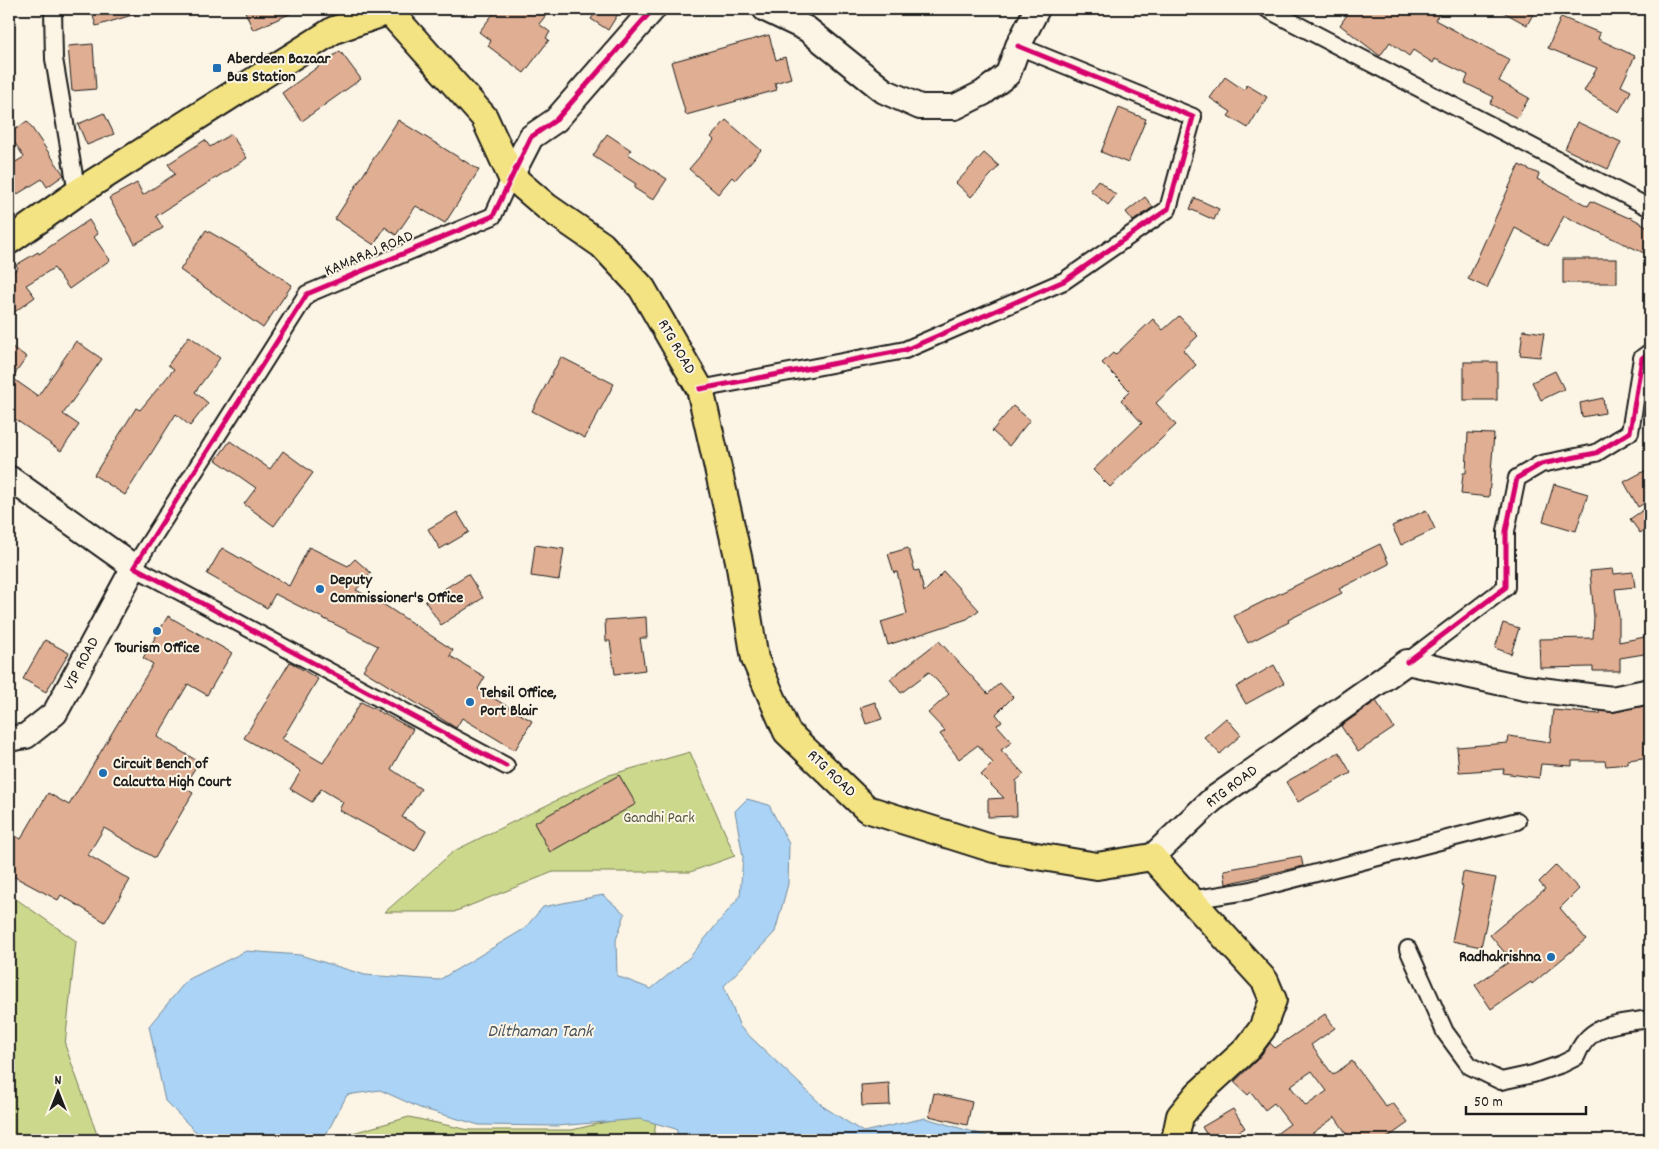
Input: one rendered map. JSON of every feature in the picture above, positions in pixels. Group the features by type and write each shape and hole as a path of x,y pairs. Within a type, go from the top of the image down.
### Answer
{"main road":[{"name":"KAMARAJ ROAD","path":"511,176 531,137 556,120 653,9"},
{"path":"765,9 807,29 884,91 920,106 955,107 983,94 1008,74 1018,46 1037,9"},
{"path":"9,241 78,193 334,30 390,10"},
{"name":"RTG ROAD","path":"390,10 484,117 511,176 547,208 602,245 642,288 700,389 739,561 755,659 787,732 867,809 994,849 1098,866 1152,857 1212,800 1407,662"},
{"path":"9,478 134,567"},
{"name":"VIP ROAD","path":"9,740 26,736 55,713 134,567"},
{"path":"1407,662 1525,688 1612,699 1650,691"},
{"path":"1152,857 1265,981 1273,1000 1262,1029 1247,1049 1198,1094 1180,1116 1175,1140"}],"street":[{"path":"53,9 54,59 78,193"},
{"path":"1267,9 1650,208"},
{"path":"700,389 905,350 1064,281 1168,209 1193,117 1018,46"},
{"name":"KAMARAJ ROAD","path":"134,567 307,294 493,216 511,176"},
{"path":"1407,662 1506,587 1506,531 1517,478 1541,464 1596,453 1630,432 1642,358 1650,352"},
{"path":"134,567 506,766"},
{"path":"1190,900 1247,891 1517,821"},
{"path":"1408,949 1444,1032 1470,1066 1501,1081 1516,1080 1562,1064 1576,1057 1580,1046 1593,1032 1610,1025 1650,1019"}],"green space":[{"name":"Gandhi Park","path":"690,752 735,856 690,872 553,872 454,912 385,912 454,851 606,776"},
{"path":"9,894 76,941 65,1045 99,1140 9,1140"},
{"path":"409,1117 469,1130 572,1130 627,1117 656,1117 654,1140 328,1140"}],"water":[{"name":"Dilthaman Tank","path":"747,799 769,805 789,844 788,884 775,932 724,986 740,1027 824,1107 863,1132 925,1118 995,1140 680,1140 676,1129 640,1119 557,1126 479,1125 420,1108 380,1090 347,1095 323,1140 204,1140 165,1101 149,1026 187,980 246,951 300,955 365,975 439,980 524,929 543,907 603,895 625,914 616,940 617,976 651,989 690,957 740,896 743,857 735,811"}],"building":[{"path":"91,9 142,9 142,12 96,26"},
{"path":"244,9 301,9 253,30"},
{"path":"497,9 539,9 547,14 539,24 550,32 546,38 549,40 524,73 488,46 491,41 479,32"},
{"path":"598,9 621,9 608,30 591,19"},
{"path":"1351,9 1443,9 1435,20 1510,60 1499,81 1529,98 1517,118 1490,104 1494,97 1465,83 1468,75 1435,59 1433,63 1413,50 1409,56 1390,42 1380,56 1340,25"},
{"path":"1498,9 1536,9 1527,25"},
{"path":"1561,17 1600,33 1598,39 1635,56 1621,86 1631,91 1619,112 1584,91 1597,68 1548,48"},
{"path":"769,35 776,60 785,57 791,78 775,83 777,90 686,115 671,62"},
{"path":"93,44 96,89 72,91 68,46"},
{"path":"340,51 361,79 302,121 282,93"},
{"path":"1225,77 1244,90 1247,85 1267,97 1248,128 1228,116 1231,112 1210,98"},
{"path":"1119,108 1146,119 1128,163 1101,152"},
{"path":"104,113 114,134 87,145 78,124"},
{"path":"398,120 479,170 445,223 416,206 396,235 385,227 374,245 335,219"},
{"path":"726,120 761,150 735,180 732,177 718,194 689,169 714,140 711,137"},
{"path":"27,121 64,175 47,187 42,179 16,195 9,184 9,166 24,157 9,134"},
{"path":"1577,122 1621,142 1608,169 1565,149"},
{"path":"231,134 247,158 156,216 163,228 135,244 109,198 137,183 143,195 175,174 168,164 205,140 210,147"},
{"path":"607,134 631,150 628,154 667,179 653,200 634,188 636,184 593,156"},
{"path":"984,153 999,166 971,197 956,183"},
{"path":"1519,165 1539,174 1537,179 1588,206 1591,201 1630,217 1650,228 1650,242 1644,253 1564,216 1548,246 1515,228 1487,288 1468,279"},
{"path":"1098,180 1116,195 1108,205 1090,190"},
{"path":"1145,197 1153,207 1133,221 1126,212"},
{"path":"1195,198 1219,209 1214,220 1190,209"},
{"path":"89,220 98,234 94,237 110,260 69,289 54,268 26,285 35,297 9,316 9,275 18,268 16,265 38,252 39,254"},
{"path":"206,230 241,250 292,285 263,328 180,270"},
{"path":"1563,259 1617,259 1617,283 1563,283"},
{"path":"1179,316 1198,336 1183,350 1196,365 1156,403 1176,425 1110,487 1093,470 1142,423 1121,400 1130,391 1102,363 1113,353 1115,355 1153,319 1163,330"},
{"path":"1523,330 1544,333 1540,357 1520,355"},
{"path":"189,336 220,358 195,392 208,403 190,426 176,414 125,495 94,475 136,408 140,410 174,369 168,365"},
{"path":"76,341 102,359 63,414 79,425 61,451 9,415 9,345 27,357 12,378 38,396"},
{"path":"561,357 614,384 585,438 532,411"},
{"path":"1464,362 1497,362 1497,400 1464,400"},
{"path":"1555,371 1564,389 1541,400 1532,382"},
{"path":"1603,398 1605,413 1582,417 1580,403"},
{"path":"1013,406 1030,420 1009,446 992,431"},
{"path":"1468,433 1494,434 1489,497 1461,494 1463,473 1466,473"},
{"path":"230,441 270,469 283,451 313,473 274,526 244,504 256,488 216,460"},
{"path":"1650,468 1650,500 1638,507 1624,482"},
{"path":"1554,484 1588,494 1576,531 1543,521"},
{"path":"1426,510 1435,529 1401,545 1392,526"},
{"path":"1643,510 1650,520 1650,526 1640,533 1630,519"},
{"path":"457,512 469,532 440,549 428,529"},
{"path":"1380,544 1389,564 1339,589 1342,593 1288,620 1289,622 1248,643 1234,616"},
{"path":"535,545 564,549 559,580 531,576"},
{"path":"309,547 348,566 355,559 371,573 356,590 386,606 453,650 450,656 485,677 478,689 532,721 515,750 462,718 456,728 363,670 378,646 275,594 267,608 207,574 222,548 289,586"},
{"path":"908,548 915,571 919,570 924,592 944,572 979,610 967,619 888,645 881,622 907,614 897,572 894,573 888,554"},
{"path":"1613,569 1614,574 1633,572 1635,587 1615,589 1619,617 1619,642 1650,636 1650,653 1620,658 1620,671 1593,671 1593,667 1540,668 1539,639 1593,638 1594,617 1590,571"},
{"path":"468,574 483,598 441,625 425,601"},
{"path":"168,616 232,653 207,695 188,684 157,737 199,762 183,787 193,793 155,858 104,828 88,855 130,880 105,922 61,895 58,900 9,874 9,833 21,839 48,793 69,805 153,664 143,658"},
{"path":"646,617 647,638 640,638 645,670 615,674 610,641 606,641 605,620"},
{"path":"1503,623 1519,628 1511,654 1495,648"},
{"path":"45,640 69,653 46,692 23,679"},
{"path":"939,641 988,694 1000,683 1013,697 996,714 1002,722 997,725 1012,742 1001,750 1024,774 1016,781 1017,816 988,817 988,799 1004,798 981,775 993,763 978,745 959,759 940,734 945,731 928,713 949,694 929,672 901,693 890,679"},
{"path":"290,662 318,679 282,739 323,763 361,702 413,729 391,769 421,789 402,817 426,831 415,851 339,810 343,802 321,789 312,802 290,789 301,771 244,738"},
{"path":"1274,665 1284,683 1246,704 1236,687"},
{"path":"1376,701 1394,728 1358,752 1341,726"},
{"path":"875,702 882,719 866,724 860,707"},
{"path":"1648,705 1650,757 1628,760 1628,764 1606,766 1605,761 1572,761 1572,766 1541,764 1539,778 1503,773 1504,769 1459,772 1457,747 1508,743 1509,736 1550,742 1553,710 1600,714 1600,711 1615,712"},
{"path":"1226,718 1241,735 1220,754 1204,737"},
{"path":"1339,752 1351,773 1298,802 1286,782"},
{"path":"619,775 636,804 550,852 534,823"},
{"path":"1301,856 1303,866 1226,884 1224,870"},
{"path":"1556,865 1579,889 1560,908 1586,939 1532,984 1531,982 1491,1009 1475,985 1519,955 1504,952 1490,935 1545,889 1539,882"},
{"path":"1463,872 1496,878 1481,947 1452,941 1463,886 1461,885"},
{"path":"1325,1014 1335,1028 1311,1045 1333,1075 1352,1061 1386,1107 1393,1103 1408,1123 1384,1140 1351,1140 1335,1117 1303,1140 1268,1140 1290,1124 1274,1103 1265,1110 1251,1092 1248,1095 1234,1082 1257,1060 1270,1043 1275,1048","holes":["1312,1071 1327,1091 1306,1106 1290,1086"]},
{"path":"889,1083 890,1105 862,1106 861,1085"},
{"path":"934,1093 972,1102 967,1125 929,1116"},
{"path":"1233,1109 1245,1128 1233,1135 1237,1140 1210,1140 1202,1127"}],"cycle path":[{"path":"506,766 134,567 307,294 493,216 531,137 556,120 653,9"},
{"path":"700,389 905,350 1064,281 1168,209 1193,117 1018,46"},
{"path":"1407,662 1506,587 1506,531 1517,478 1541,464 1596,453 1630,432 1642,358 1650,352"}],"place":[{"name":"Aberdeen Bazaar Bus Station","path":"217,68"},
{"name":"Deputy Commissioner's Office","path":"320,589"},
{"name":"Tourism Office","path":"157,631"},
{"name":"Tehsil Office, Port Blair","path":"470,702"},
{"name":"Circuit Bench of Calcutta High Court","path":"103,773"},
{"name":"Radhakrishna","path":"1551,957"}]}
